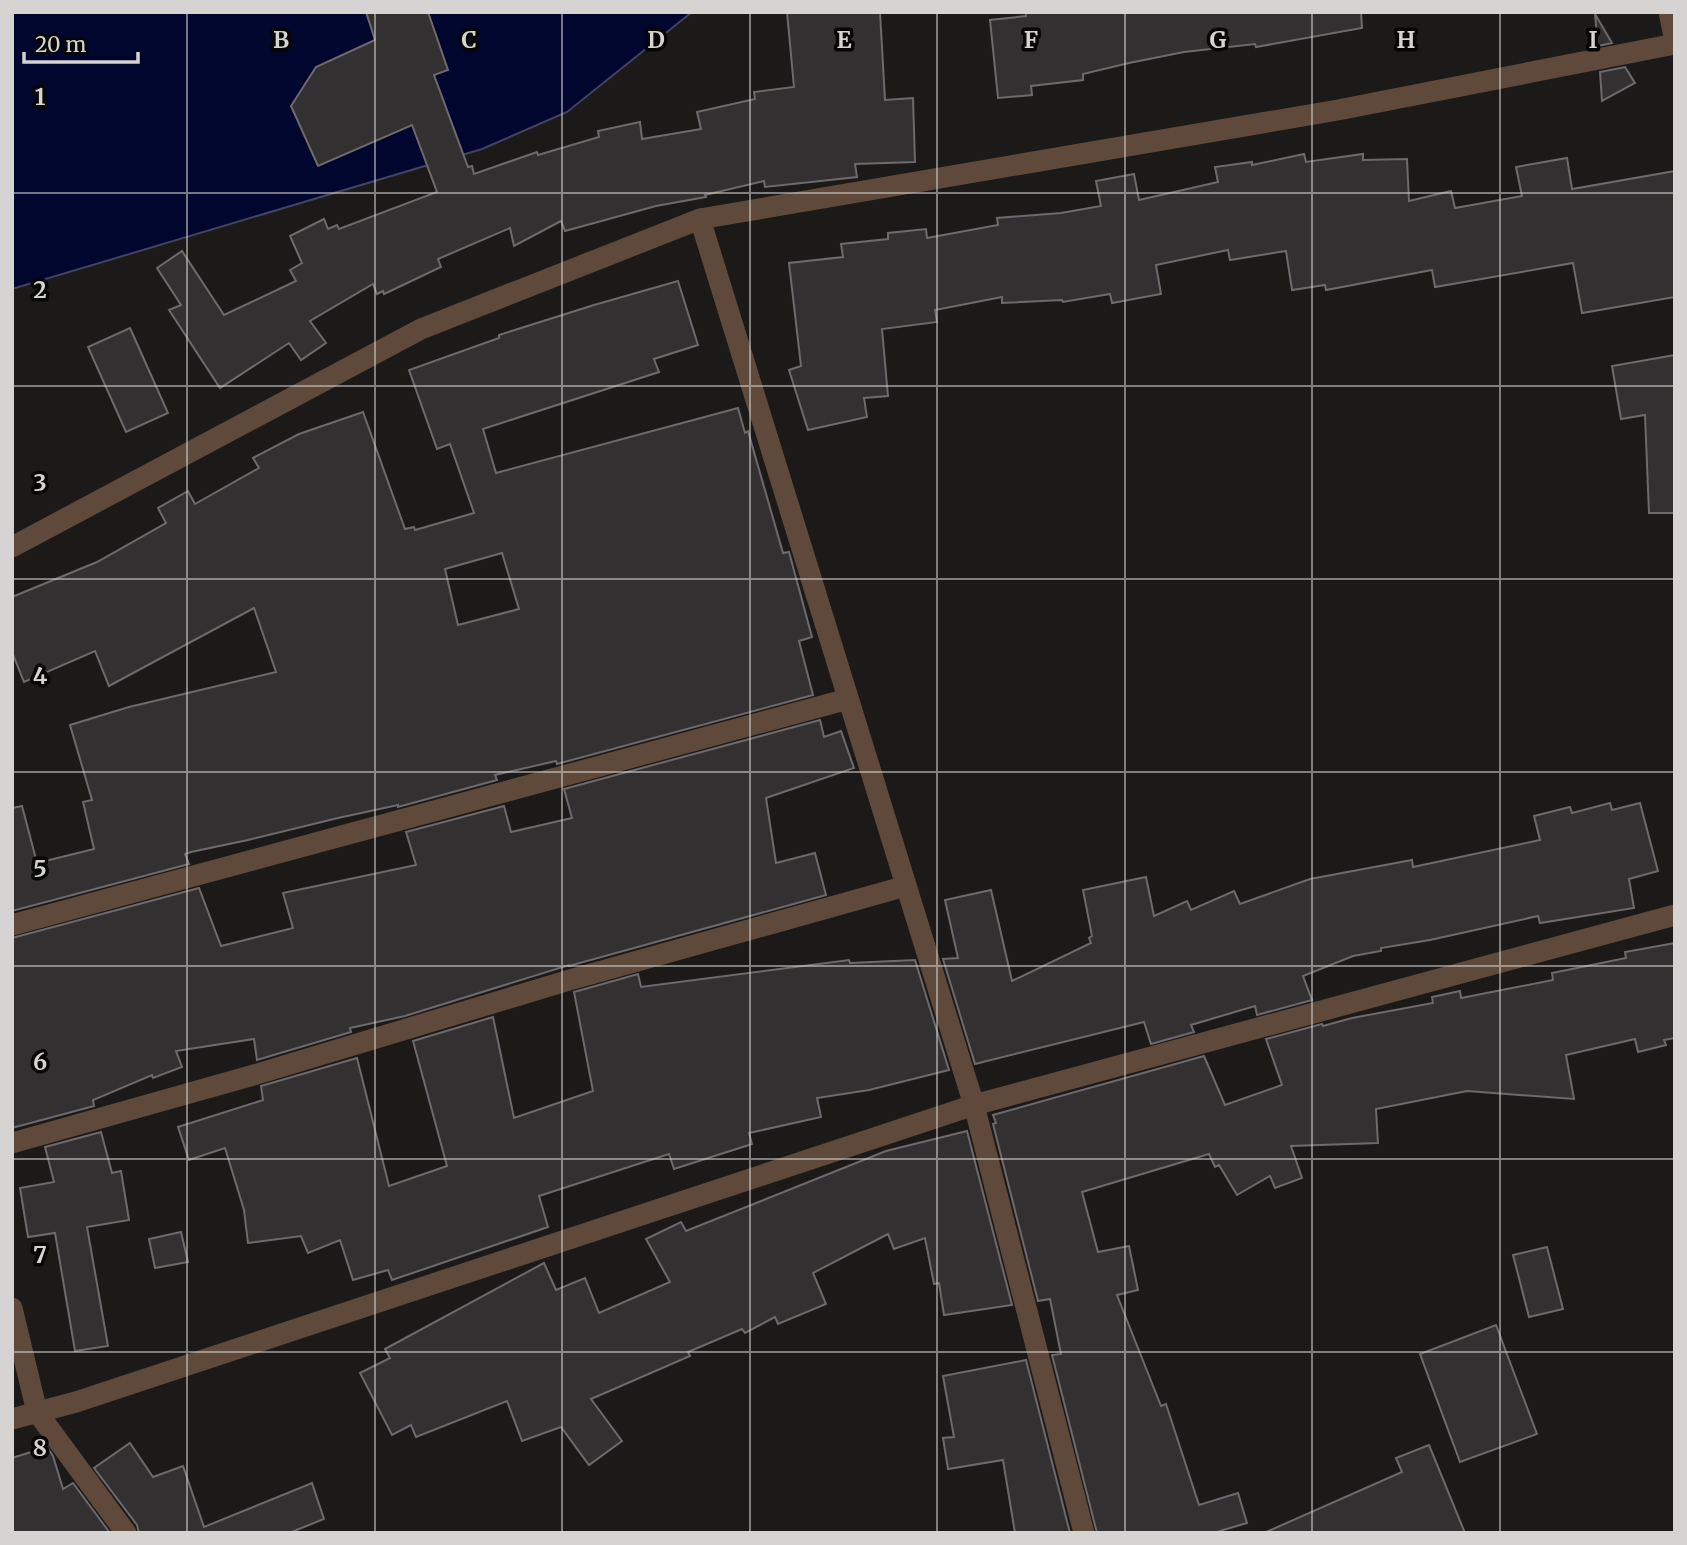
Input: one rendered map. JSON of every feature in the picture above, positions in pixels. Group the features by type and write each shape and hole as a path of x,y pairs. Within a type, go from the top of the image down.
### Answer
{"street":[{"path":"12,547 421,329 700,219 1324,112 1675,43 1670,12"},
{"path":"700,219 974,1105 1084,1533"},
{"path":"12,925 848,699"},
{"path":"12,1143 257,1074 566,981 906,886"},
{"path":"12,1419 76,1402 974,1105 1675,915"},
{"path":"12,1308 37,1412 126,1533"}],"water":[{"path":"12,12 692,12 567,112 482,149 12,289"}],"building":[{"path":"366,12 428,12 448,70 434,75 468,167 472,166 474,174 537,152 538,155 599,137 598,131 640,122 642,139 701,129 697,112 755,99 754,92 794,87 787,12 880,12 885,100 913,98 915,162 855,164 857,177 765,187 764,181 565,231 561,221 514,246 510,228 438,259 441,267 384,294 383,291 377,294 373,284 310,321 326,343 301,360 289,343 220,388 169,310 181,305 157,268 182,251 224,315 296,281 290,270 302,263 290,236 324,219 328,229 337,225 339,229 437,192 412,125 318,166 291,106 316,67 375,40"},
{"path":"1026,12 1361,12 1362,28 1256,47 1255,44 1184,52 1083,74 1083,80 1031,86 1032,95 998,98 990,20 1026,16"},
{"path":"1595,14 1612,43 1598,46"},
{"path":"1625,67 1635,83 1602,101 1600,72"},
{"path":"1304,154 1306,162 1363,154 1363,160 1407,159 1409,201 1451,191 1455,208 1522,196 1516,167 1567,158 1572,189 1675,171 1675,297 1582,313 1573,263 1435,287 1432,270 1326,290 1325,285 1292,290 1286,251 1230,260 1228,250 1156,265 1161,294 1112,303 1110,294 1063,302 1002,303 1002,297 935,310 937,322 882,329 888,396 864,398 867,417 808,430 789,370 801,366 789,263 843,257 841,244 888,239 888,233 926,229 927,238 998,225 997,218 1061,213 1101,206 1096,181 1134,174 1139,200 1218,182 1215,167 1252,162 1252,165"},
{"path":"678,281 698,345 654,359 659,372 483,429 496,473 738,408 745,433 748,431 783,553 789,552 812,637 799,641 813,695 557,764 556,761 495,775 497,780 398,807 191,852 185,854 189,864 12,911 12,808 22,806 37,863 94,849 83,802 92,800 70,725 129,707 276,672 254,608 109,686 95,651 24,682 12,652 12,597 97,562 166,523 158,508 188,491 195,504 259,468 253,458 299,434 363,412 405,529 414,527 415,530 474,513 450,444 437,449 409,370 499,338 499,335","holes":["502,553 519,609 458,625 445,569"]},
{"path":"130,328 168,413 126,432 88,347"},
{"path":"1675,355 1675,513 1649,513 1645,415 1621,419 1612,366"},
{"path":"820,720 824,737 841,731 854,768 766,798 776,863 815,853 826,895 569,965 405,1016 350,1028 351,1032 257,1060 254,1039 176,1051 182,1067 153,1078 152,1075 93,1100 94,1106 12,1128 12,938 199,888 221,946 293,928 283,893 416,865 406,832 504,806 511,832 572,818 564,789"},
{"path":"1610,803 1612,810 1640,803 1658,871 1629,879 1634,908 1540,923 1538,916 1381,948 1381,951 1353,956 1303,976 1312,1000 1257,1015 1255,1006 1191,1025 1194,1032 1151,1044 1144,1022 975,1064 943,959 958,958 945,900 991,890 1012,981 1091,943 1083,890 1146,877 1154,916 1187,901 1191,910 1234,891 1240,904 1310,879 1412,860 1413,867 1540,840 1534,816 1570,807 1572,813"},
{"path":"1675,943 1675,1038 1664,1040 1666,1045 1638,1052 1635,1039 1566,1055 1574,1099 1467,1091 1376,1109 1378,1143 1291,1146 1302,1178 1275,1188 1270,1176 1237,1195 1219,1165 1215,1167 1209,1154 1082,1192 1098,1252 1129,1246 1138,1290 1117,1295 1161,1406 1166,1404 1199,1505 1238,1493 1247,1523 1213,1533 1097,1533 1052,1355 1061,1354 1050,1299 1038,1301 993,1124 996,1123 993,1115 1204,1056 1225,1105 1282,1085 1266,1039 1322,1024 1323,1026 1433,1003 1432,997 1460,991 1461,998 1553,980 1552,973 1626,958 1625,952"},
{"path":"849,960 850,963 915,960 949,1070 869,1090 817,1098 821,1117 749,1133 752,1144 674,1169 669,1154 539,1196 548,1227 392,1280 388,1270 353,1280 340,1240 308,1253 301,1236 248,1243 244,1210 225,1148 189,1160 178,1127 263,1100 261,1086 357,1058 389,1186 447,1166 413,1041 493,1017 514,1118 593,1091 574,992 638,974 641,987"},
{"path":"967,1131 1012,1305 944,1315 939,1283 934,1284 925,1238 894,1249 888,1234 813,1273 826,1304 778,1324 775,1317 745,1333 742,1329 688,1352 690,1356 591,1399 622,1441 589,1465 561,1427 522,1441 507,1401 416,1437 411,1425 392,1435 360,1373 390,1358 385,1349 544,1263 556,1290 585,1278 599,1313 670,1282 646,1239 681,1222 686,1231 886,1151"},
{"path":"101,1132 112,1173 121,1171 129,1220 87,1227 108,1346 75,1351 55,1233 28,1237 20,1188 54,1182 45,1147"},
{"path":"181,1232 188,1262 155,1268 149,1239"},
{"path":"1547,1247 1563,1309 1529,1317 1513,1255"},
{"path":"1496,1325 1537,1434 1460,1462 1420,1354"},
{"path":"1026,1360 1070,1533 1015,1533 1003,1460 948,1469 943,1438 954,1437 943,1376"},
{"path":"130,1443 153,1477 183,1466 204,1527 312,1483 324,1519 289,1533 139,1533 137,1525 94,1468"},
{"path":"1429,1445 1465,1533 1264,1533 1402,1472 1396,1458"},
{"path":"47,1447 53,1456 63,1489 73,1483 110,1533 12,1533 12,1458"}]}
